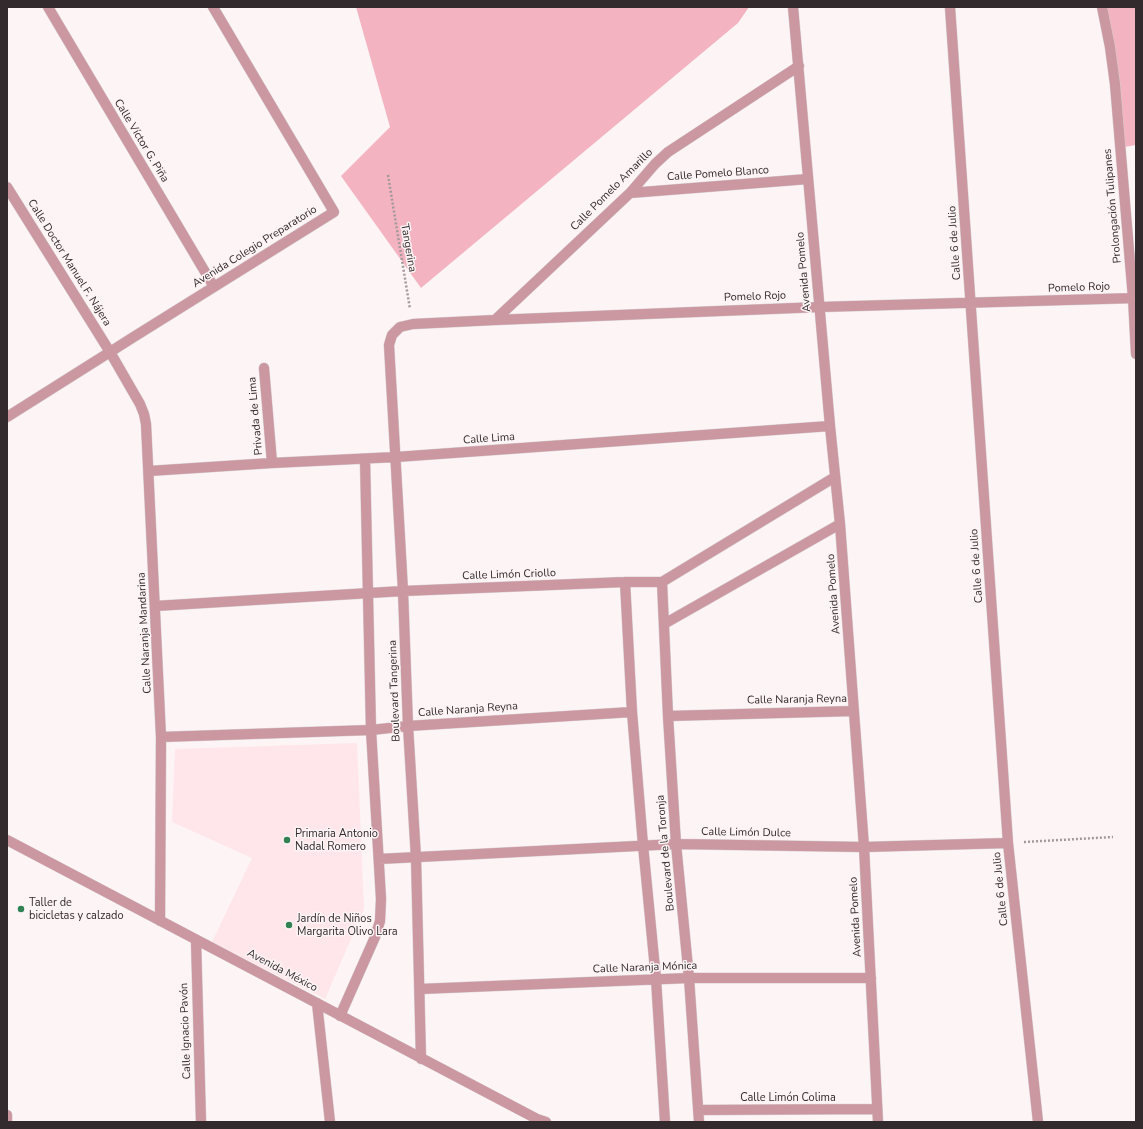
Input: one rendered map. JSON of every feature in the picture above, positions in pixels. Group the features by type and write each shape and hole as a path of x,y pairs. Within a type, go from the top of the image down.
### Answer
{"street":[{"name":"Calle Víctor G. Piña","path":"48,7 214,287"},
{"name":"Avenida Colegio Preparatorio","path":"7,417 334,212 213,7"},
{"name":"Avenida Pomelo","path":"793,7 840,524 864,848 878,1122"},
{"name":"Calle 6 de Julio","path":"950,7 1008,843 1038,1122"},
{"name":"Prolongación Tulipanes","path":"1102,7 1112,62 1119,128 1134,298 1136,354"},
{"name":"Calle Pomelo Amarillo","path":"495,320 630,192 654,164 668,152 798,66"},
{"name":"Calle Pomelo Blanco","path":"630,192 808,179"},
{"name":"Calle Doctor Manuel F. Nájera","path":"7,187 110,352"},
{"name":"Pomelo Rojo","path":"400,328 413,324 495,320 820,307 1134,298"},
{"name":"Boulevard Tangerina","path":"400,328 392,335 389,345 416,858 421,1058"},
{"name":"Calle Naranja Mandarina","path":"110,352 140,404 146,424 161,737 160,921"},
{"name":"Privada de Lima","path":"264,368 272,463"},
{"name":"Calle Lima","path":"149,471 396,457 830,426"},
{"path":"340,1016 375,937 380,921 381,899 371,730 365,459"},
{"path":"662,582 835,477"},
{"path":"664,624 840,524"},
{"name":"Calle Limón Criollo","path":"155,606 403,591 625,582 662,582"},
{"name":"Boulevard de la Toronja","path":"625,582 632,712 656,979 665,1122"},
{"name":"Boulevard de la Toronja","path":"662,582 676,844 689,978 698,1122"},
{"name":"Calle Naranja Reyna","path":"668,716 854,711"},
{"name":"Calle Naranja Reyna","path":"161,737 371,730 408,726 632,712"},
{"name":"Avenida México","path":"7,840 540,1121"},
{"name":"Calle Limón Dulce","path":"379,859 676,844 864,848 1008,843"},
{"name":"Calle Ignacio Pavón","path":"196,940 202,1122"},
{"name":"Calle Naranja Mónica","path":"420,988 689,978 871,978"},
{"path":"317,1003 330,1122"},
{"name":"Calle Limón Colima","path":"698,1110 878,1110"},
{"path":"7,1115 7,1122"}],"path":[{"name":"Tangerina","path":"388,175 413,324"},
{"path":"1008,843 1113,837"}],"shaded area":[{"path":"356,7 749,7 738,23 421,288 341,176 390,127"},
{"path":"1102,7 1136,7 1136,145 1118,148"},
{"name":"Primaria Antonio Nadal Romero","path":"357,743 364,909 325,999 212,942 252,858 172,822 175,749"}],"place":[{"name":"Primaria Antonio Nadal Romero","path":"287,840"},
{"name":"Taller de bicicletas y calzado","path":"21,909"},
{"name":"Jardín de Niños Margarita Olivo Lara","path":"289,925"}]}
